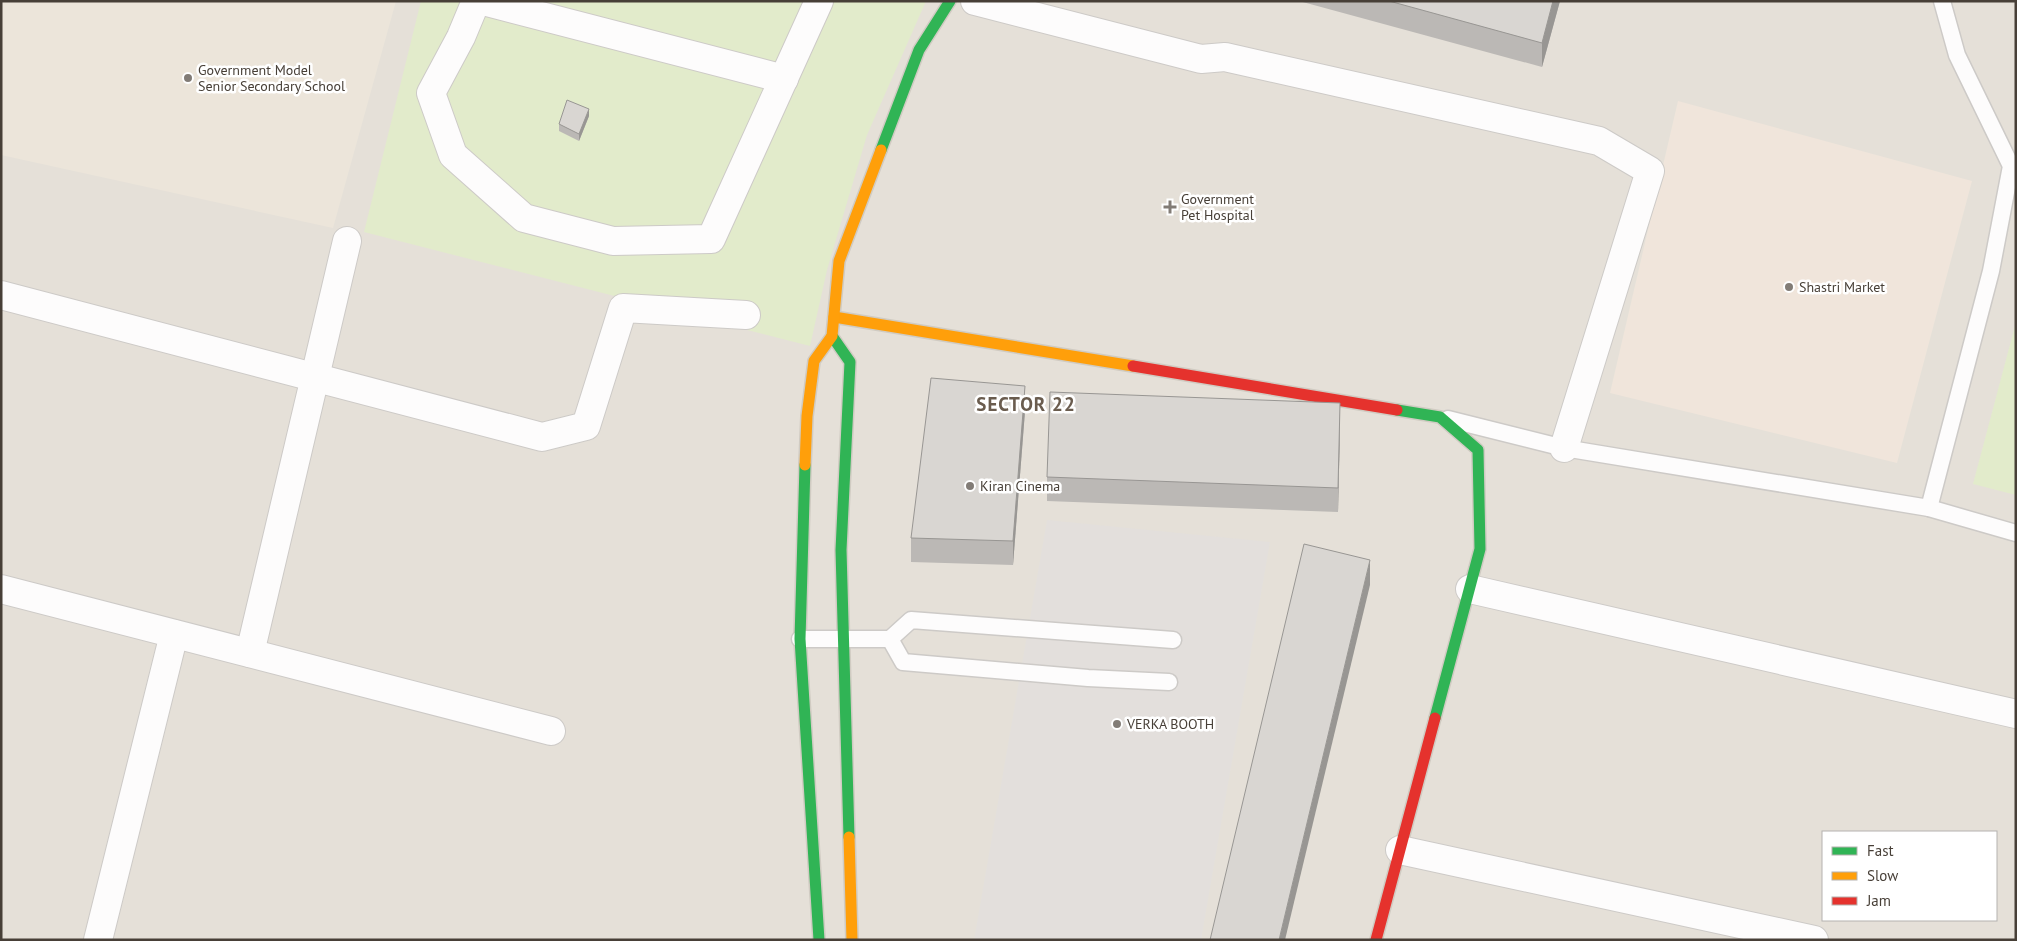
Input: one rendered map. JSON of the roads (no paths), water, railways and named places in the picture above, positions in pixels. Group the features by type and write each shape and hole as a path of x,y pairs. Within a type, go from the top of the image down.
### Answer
{"street":[{"path":"476,1 461,38 431,93 453,155 524,218 614,241 711,239 820,1"},
{"path":"483,1 784,78"},
{"path":"819,940 800,640 807,416 814,361 832,336 839,261 919,50 950,1"},
{"path":"975,1 1201,59 1225,57 1599,141 1650,171 1564,448"},
{"path":"250,653 347,241"},
{"path":"1,295 542,437 586,426 623,308 746,315"},
{"path":"834,317 1440,417 1478,450 1480,549 1376,940"},
{"path":"832,336 850,362 841,550 852,940"},
{"path":"1,589 551,731"},
{"path":"1470,589 2016,714"},
{"path":"98,940 174,634"},
{"path":"1400,850 1814,940"}],"lane":[{"path":"1929,508 1990,271 2011,166 1957,56 1942,1"},
{"path":"1440,417 1564,448 1929,508 2016,533"},
{"path":"800,640 890,639 911,620 1173,640"},
{"path":"890,639 904,662 1088,678 1169,682"}],"place":[{"name":"Government Model Senior Secondary School","path":"188,78"},
{"name":"Government Pet Hospital","path":"1170,207"},
{"name":"Shastri Market","path":"1789,287"},
{"name":"Kiran Cinema","path":"970,486"},
{"name":"VERKA BOOTH","path":"1117,724"}],"district":[{"name":"SECTOR 22","path":"1026,404"}]}
